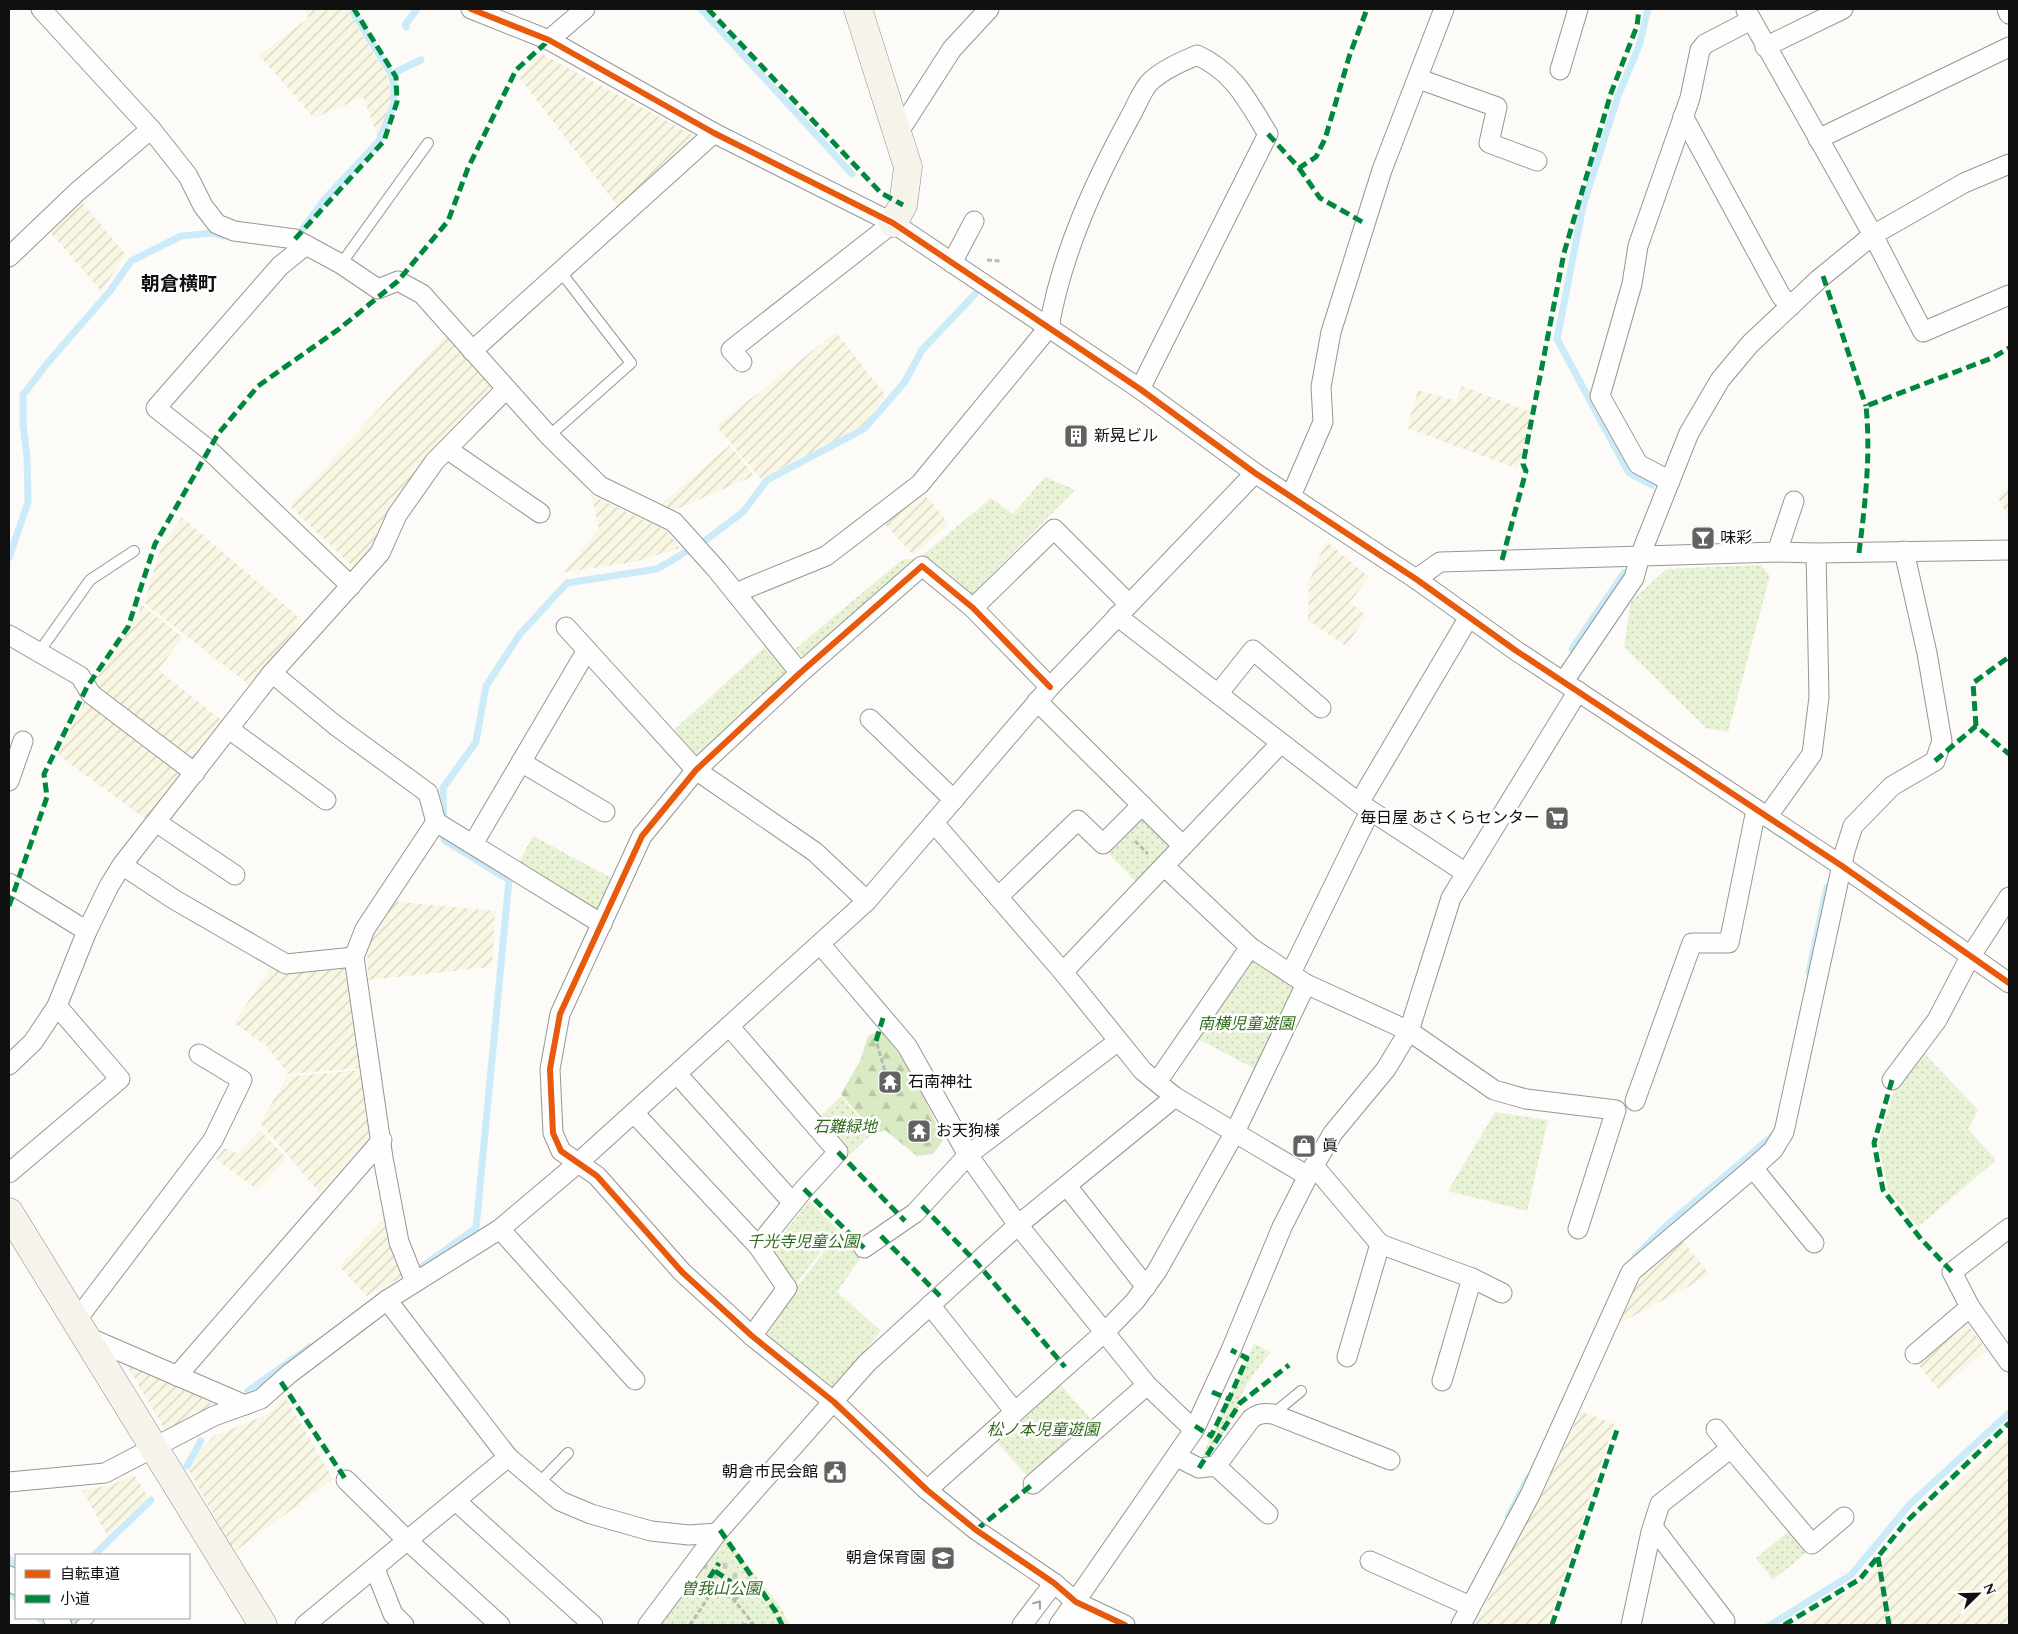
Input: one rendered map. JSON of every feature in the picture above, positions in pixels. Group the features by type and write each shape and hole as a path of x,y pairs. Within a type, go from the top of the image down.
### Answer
{"street":[{"path":"41,9 152,128 188,176 203,206 217,224 234,231 295,239 341,264 378,290 398,281 422,294 548,436 600,486 674,522 737,595 800,673"},
{"path":"471,9 494,14 549,40 714,133 893,223 1140,389 1255,473 1842,866 2009,984"},
{"path":"549,40 585,9"},
{"path":"732,350 893,223 903,205 908,167 858,9"},
{"path":"898,133 952,48 989,9"},
{"path":"1290,496 1323,422 1321,387 1334,323 1382,170 1419,79 1444,9"},
{"path":"1560,70 1578,9"},
{"path":"1765,47 1842,9"},
{"path":"2007,9 2009,14"},
{"path":"1670,481 1638,464 1600,396 1632,284 1638,246 1690,98 1700,50 1705,44 1748,14 1873,235 1923,332 2009,296"},
{"path":"1818,139 2009,47"},
{"path":"737,595 745,589 826,556 920,484 1049,327 1052,307 1075,233 1108,158 1149,82 1174,65 1197,55 1215,63 1238,86 1268,134 1140,389"},
{"path":"1419,79 1497,107 1489,143 1537,161"},
{"path":"1683,116 1782,296 1791,306"},
{"path":"9,257 77,192 152,128"},
{"path":"472,351 714,133"},
{"path":"1068,1613 1194,1430 1231,1350 1282,1227 1311,1171 1333,1132 1386,1069 1409,1031 1451,898 1634,578 1640,556 1689,433 1720,380 1750,344 1873,235 1964,183 2009,164"},
{"path":"952,263 974,222"},
{"path":"306,245 280,266 156,408 209,450 351,586"},
{"path":"9,1065 33,1042 57,1006 87,931 108,886 122,865 272,673 380,553 398,516 435,461 506,389"},
{"path":"447,449 540,513"},
{"path":"9,1482 106,1473 214,1416 261,1399 290,1374 387,1300 500,1229 578,1163 867,902 1037,701 1255,473"},
{"path":"1777,552 1794,501"},
{"path":"973,608 1054,529 1123,610 1218,694 1365,807 1466,874"},
{"path":"1416,579 1440,562 1777,552 2009,550"},
{"path":"1462,1625 1464,1603 1530,1495 1631,1272 1773,1150 1784,1132 1842,866 1853,826 1892,786 1935,761 1942,741 1927,653 1904,551"},
{"path":"1635,1101 1692,943 1729,943 1762,813 1812,754 1819,697 1816,553"},
{"path":"1050,687 973,608 922,566 800,673 696,770 642,836 560,1014 550,1069 553,1133 561,1151 597,1176 682,1272 752,1336 834,1402 927,1490 991,1541 1054,1583 1068,1613 1093,1625"},
{"path":"1291,973 1365,807 1469,617"},
{"path":"566,627 696,770 815,852 867,902"},
{"path":"9,635 80,676 91,694 195,773"},
{"path":"473,844 587,650"},
{"path":"1218,694 1253,650 1321,708"},
{"path":"272,673 336,725 428,794 436,822 602,924"},
{"path":"1037,701 1183,846"},
{"path":"870,719 954,800"},
{"path":"229,729 326,800"},
{"path":"9,781 23,741"},
{"path":"1063,972 1281,743"},
{"path":"521,762 605,812"},
{"path":"998,897 1078,820 1103,844 1142,805"},
{"path":"156,822 235,875"},
{"path":"416,1282 399,1242 354,957 365,929 436,822"},
{"path":"934,823 1063,972 1117,1042 1143,1071 1175,1097 1235,1132 1311,1171 1380,1244 1472,1278 1502,1293"},
{"path":"122,865 175,900 286,964 354,957"},
{"path":"1163,867 1250,947 1306,984 1409,1031 1494,1090 1526,1098 1616,1110 1578,1229"},
{"path":"9,883 87,931"},
{"path":"1892,1080 1937,1020 1970,956 2009,898"},
{"path":"821,944 907,1046 968,1154 1018,1225 1106,1331 1147,1385 1194,1430"},
{"path":"1157,1082 1250,947"},
{"path":"927,1490 1106,1331 1146,1287 1157,1272 1235,1132 1306,984"},
{"path":"9,1173 120,1079 57,1006"},
{"path":"729,1026 838,1152 758,1246"},
{"path":"864,1248 915,1213 968,1154 1117,1042"},
{"path":"80,1329 213,1140 242,1080 199,1054"},
{"path":"677,1074 793,1203"},
{"path":"648,1625 717,1533 867,1364 1018,1225 1175,1097"},
{"path":"634,1113 758,1246 787,1288 752,1336"},
{"path":"177,1376 382,1140"},
{"path":"1753,1168 1814,1243"},
{"path":"1067,1186 1146,1287"},
{"path":"9,1212 152,1448 263,1625"},
{"path":"2009,1228 1952,1272 1970,1307 2009,1362"},
{"path":"500,1229 636,1380"},
{"path":"1347,1357 1380,1244"},
{"path":"1442,1381 1472,1278"},
{"path":"387,1300 508,1457 560,1501 591,1514 652,1532 689,1535 717,1533"},
{"path":"930,1305 1015,1412"},
{"path":"1915,1354 1970,1307"},
{"path":"80,1329 177,1376 245,1405"},
{"path":"1032,1484 1147,1385"},
{"path":"1177,1457 1199,1468 1216,1466 1251,1419 1258,1414 1273,1414 1390,1460"},
{"path":"1716,1429 1812,1544 1844,1518"},
{"path":"1630,1625 1660,1504 1731,1448"},
{"path":"304,1625 375,1569 508,1457"},
{"path":"1216,1466 1268,1514"},
{"path":"346,1480 408,1541 500,1625"},
{"path":"456,1501 593,1625"},
{"path":"1653,1527 1725,1621"},
{"path":"1370,1560 1464,1603"},
{"path":"375,1569 393,1614 404,1625"},
{"path":"1022,1625 1054,1583"},
{"path":"1068,1613 1126,1625"}],"lane":[{"path":"341,264 428,143"},
{"path":"548,436 631,363 560,271"},
{"path":"39,652 90,580 134,552"},
{"path":"1273,1414 1300,1391"},
{"path":"538,1484 568,1453"}],"path":[{"path":"1121,826 1163,867"},
{"path":"876,1041 887,1078"},
{"path":"734,1600 756,1583"},
{"path":"690,1625 716,1586 734,1600 753,1625"},
{"path":"742,1625 753,1625"}],"shaded area":[{"path":"304,9 347,9 387,76 393,97 378,137 363,97 314,118 259,55 309,18"},
{"path":"540,53 698,138 619,208 519,77"},
{"path":"81,201 126,255 101,291 50,232"},
{"path":"836,332 886,396 863,426 761,479 716,426"},
{"path":"446,335 496,389 438,447 399,494 377,546 354,568 290,506"},
{"path":"1462,386 1531,412 1518,469 1407,428 1418,390 1456,401"},
{"path":"730,445 754,476 672,511 660,505"},
{"path":"2009,488 2009,519 1997,496"},
{"path":"922,492 949,524 913,555 883,522"},
{"path":"591,495 667,531 680,548 634,562 564,572 599,528"},
{"path":"182,517 302,620 252,687 144,603 161,548"},
{"path":"1326,541 1369,577 1350,602 1366,616 1346,646 1308,620 1309,581"},
{"path":"142,605 183,637 158,670 224,722 194,765 91,687 133,625"},
{"path":"87,696 188,773 150,822 58,755"},
{"path":"391,901 495,911 492,967 368,980 367,945"},
{"path":"271,967 282,971 345,967 362,1068 288,1074 267,1046 234,1023"},
{"path":"360,1070 371,1138 319,1192 260,1123 287,1077"},
{"path":"260,1130 286,1158 258,1190 216,1159 225,1148 238,1154"},
{"path":"387,1214 403,1276 367,1296 340,1267"},
{"path":"1681,1239 1710,1275 1613,1327 1634,1276"},
{"path":"1965,1321 1987,1350 1939,1390 1917,1363"},
{"path":"126,1364 219,1406 167,1433"},
{"path":"284,1395 333,1479 234,1552 187,1466 214,1436 267,1415"},
{"path":"1581,1411 1614,1424 1548,1625 1475,1625"},
{"path":"2009,1433 2009,1625 1798,1625 1867,1579 1908,1530"},
{"path":"134,1475 148,1497 107,1535 83,1491 113,1484"}],"green space":[{"path":"1045,477 1075,490 969,597 922,562 805,659 795,649 903,559 918,559 991,498 1013,514"},
{"path":"1761,565 1770,576 1728,732 1706,728 1624,647 1631,601 1667,569"},
{"path":"766,646 792,675 697,761 671,733"},
{"path":"1141,818 1170,847 1135,881 1106,851"},
{"path":"533,836 615,880 600,913 519,862"},
{"name":"南横児童遊園","path":"1254,957 1300,986 1257,1070 1198,1039"},
{"path":"881,1030 909,1069 937,1126 943,1141 933,1154 917,1156 885,1130 876,1134 841,1094 861,1059 868,1036"},
{"path":"1921,1050 1978,1110 1968,1129 1996,1160 1918,1227 1888,1189 1878,1143 1896,1084"},
{"name":"石難緑地","path":"841,1096 873,1133 847,1157 816,1120"},
{"path":"1495,1112 1548,1120 1527,1211 1448,1191"},
{"name":"千光寺児童公園","path":"809,1201 838,1230 795,1285 771,1250"},
{"path":"839,1232 863,1254 837,1292 881,1331 832,1392 760,1335"},
{"path":"1254,1344 1271,1352 1254,1373 1240,1397 1238,1408 1207,1460 1201,1458"},
{"name":"松ノ本児童遊園","path":"1059,1383 1091,1419 1027,1476 995,1440"},
{"name":"曽我山公園","path":"720,1530 780,1606 790,1625 648,1625"},
{"path":"1790,1530 1807,1552 1773,1580 1756,1558"},
{"path":"726,1556 743,1574 735,1591 718,1578 703,1597 688,1589 712,1557 722,1566"}],"waterway":[{"path":"406,27 405,25 417,9"},
{"path":"701,9 852,174"},
{"path":"1648,9 1639,46 1618,96 1583,206 1557,339 1629,473 1652,485"},
{"path":"299,234 324,200 379,141 394,104 394,85 391,74 353,12"},
{"path":"396,72 421,60"},
{"path":"9,558 28,502 23,395 45,366 110,291 131,261 181,236 214,233 223,236"},
{"path":"412,1274 476,1228 509,880 444,840 443,788 476,742 486,686 520,634 567,583 657,569 706,540 743,512 767,480 864,429 904,383 922,350 975,294"},
{"path":"1572,649 1624,573"},
{"path":"1809,972 1827,887"},
{"path":"1635,1257 1667,1225 1775,1134"},
{"path":"248,1391 310,1347"},
{"path":"1770,1625 1851,1575 1910,1504 2009,1413"},
{"path":"187,1466 201,1441"},
{"path":"1508,1517 1528,1478"},
{"path":"95,1554 151,1500"},
{"path":"9,1559 15,1568"},
{"path":"9,1591 15,1597"},
{"path":"40,1619 48,1625"},
{"path":"71,1619 78,1625"}],"marked path":[{"path":"295,239 384,141 397,102 396,77 354,9"},
{"path":"708,9 881,193 903,205"},
{"path":"1268,134 1299,168 1316,157 1325,139 1350,54 1367,9"},
{"path":"1502,560 1526,471 1523,464 1564,253 1611,93 1637,26 1639,9"},
{"path":"9,906 47,797 44,774 87,687 128,627 155,544 218,434 258,386 339,329 398,281 448,221 468,168 516,70 549,40"},
{"path":"1299,168 1320,198 1366,224"},
{"path":"1823,276 1866,406"},
{"path":"1859,553 1868,462 1866,406 1992,358 2009,348"},
{"path":"1976,726 1973,683 2009,657"},
{"path":"1935,761 1976,726 2009,754"},
{"path":"876,1041 883,1018"},
{"path":"1892,1080 1874,1143 1883,1190 1921,1239 1952,1272"},
{"path":"838,1152 905,1221"},
{"path":"804,1189 864,1248"},
{"path":"922,1206 977,1263 1065,1367"},
{"path":"881,1236 940,1296"},
{"path":"1212,1392 1229,1399 1247,1358 1231,1350"},
{"path":"1199,1468 1240,1403 1289,1365"},
{"path":"281,1382 346,1480"},
{"path":"1195,1426 1211,1436 1229,1399"},
{"path":"1784,1625 1860,1579 1905,1523 2009,1423"},
{"path":"1552,1625 1617,1430"},
{"path":"976,1530 1033,1484"},
{"path":"720,1530 776,1612 782,1625"},
{"path":"1878,1557 1889,1625"},
{"path":"701,1591 719,1563"},
{"path":"715,1571 731,1582"}],"cycle path":[{"path":"471,9 549,40 714,133 893,223 1140,389 1255,473 1416,579 1515,650 1842,866 2009,983"},
{"path":"1050,687 973,608 922,566 800,673 696,770 642,836 560,1014 550,1069 553,1133 561,1151 597,1176 682,1272 752,1336 834,1402 927,1490 976,1530 1054,1583 1076,1602 1125,1625"}],"place":[{"name":"新晃ビル","path":"1076,436"},
{"name":"味彩","path":"1703,538"},
{"name":"毎日屋 あさくらセンター","path":"1557,818"},
{"name":"石南神社","path":"890,1082"},
{"name":"お天狗様","path":"919,1131"},
{"name":"眞","path":"1304,1146"},
{"name":"朝倉市民会館","path":"835,1472"},
{"name":"朝倉保育園","path":"943,1558"}],"district":[{"name":"朝倉横町","path":"179,284"}]}
